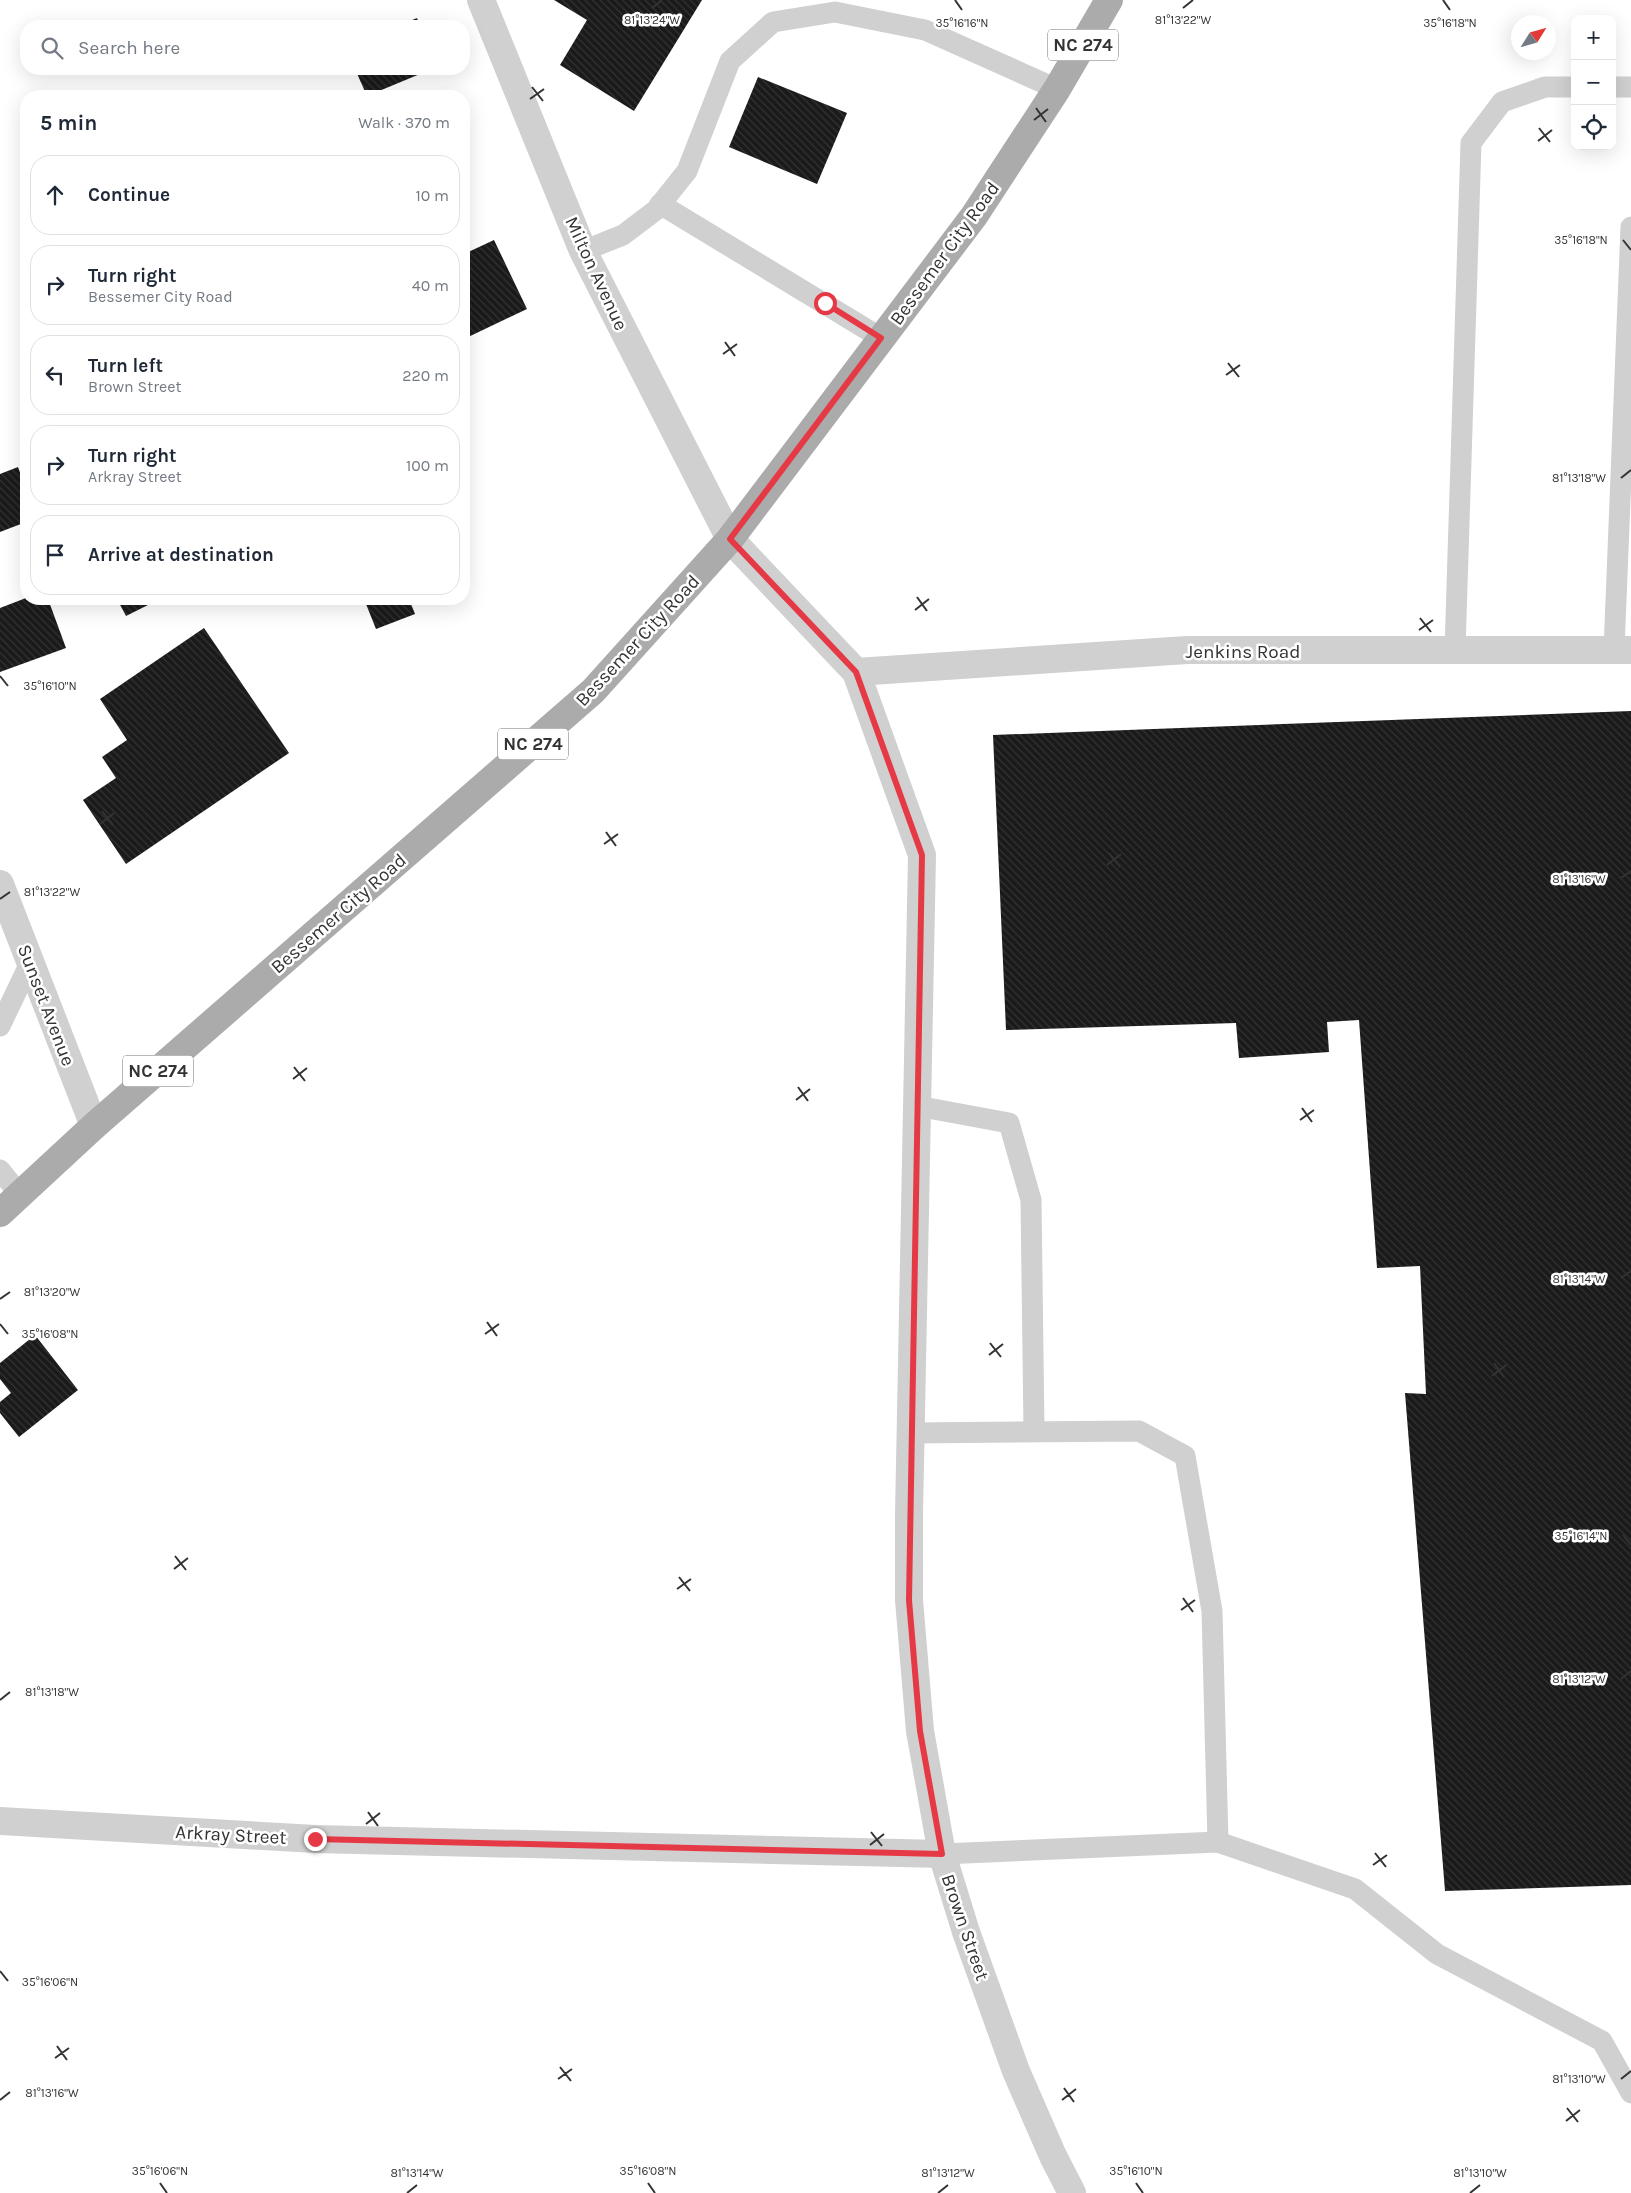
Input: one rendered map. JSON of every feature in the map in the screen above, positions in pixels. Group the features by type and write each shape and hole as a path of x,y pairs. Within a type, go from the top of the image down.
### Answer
{"main road":[{"name":"Bessemer City Road","path":"0,1212 94,1126 593,692 730,539 974,216 1057,90 1109,0"}],"street":[{"name":"Milton Avenue","path":"481,0 583,251 730,539"},
{"name":"Brown Street","path":"730,539 856,672 922,855 910,1433 909,1600 920,1731 942,1854 966,1932 1016,2071 1053,2156 1072,2193"},
{"name":"Jenkins Road","path":"856,672 1187,650 1622,650"},
{"name":"Sunset Avenue","path":"0,884 94,1126"},
{"name":"Arkray Street","path":"0,1821 315,1839 942,1854"}],"lane":[{"path":"583,251 623,235 656,210 686,171 730,61 773,22 835,12 925,30 1057,90"},
{"path":"1455,650 1471,142 1502,102 1545,87 1571,87"},
{"path":"1616,87 1631,87"},
{"path":"660,204 881,338"},
{"path":"1622,650 1631,226"},
{"path":"0,1026 30,963"},
{"path":"916,1106 1009,1123 1031,1200 1034,1431"},
{"path":"0,1170 20,1195"},
{"path":"910,1433 1139,1431 1184,1456 1212,1611 1218,1842"},
{"path":"942,1854 1218,1842 1354,1889 1437,1954 1602,2041 1631,2093"}],"building":[{"path":"554,0 702,0 634,111 560,65 587,20"},
{"path":"358,75 418,75 381,90 364,90"},
{"path":"758,77 847,113 817,184 729,147"},
{"path":"494,240 527,309 470,336 470,251"},
{"path":"18,467 20,472 20,524 0,532 0,474"},
{"path":"20,600 20,605 50,605 66,648 0,672 0,608"},
{"path":"120,605 148,605 126,616"},
{"path":"366,605 411,605 415,614 376,629"},
{"path":"204,628 289,753 126,864 83,800 116,778 102,757 127,740 100,699"},
{"path":"1631,711 1631,1885 1445,1891 1405,1393 1426,1394 1420,1266 1377,1268 1359,1020 1327,1022 1329,1052 1239,1058 1236,1023 1006,1030 993,735"},
{"path":"35,1335 78,1390 19,1437 0,1413 0,1402 11,1393 0,1379 0,1363"}],"route":[{"path":"315,1839 942,1854 920,1731 909,1600 922,855 856,672 730,539 881,338 825,303"}]}
